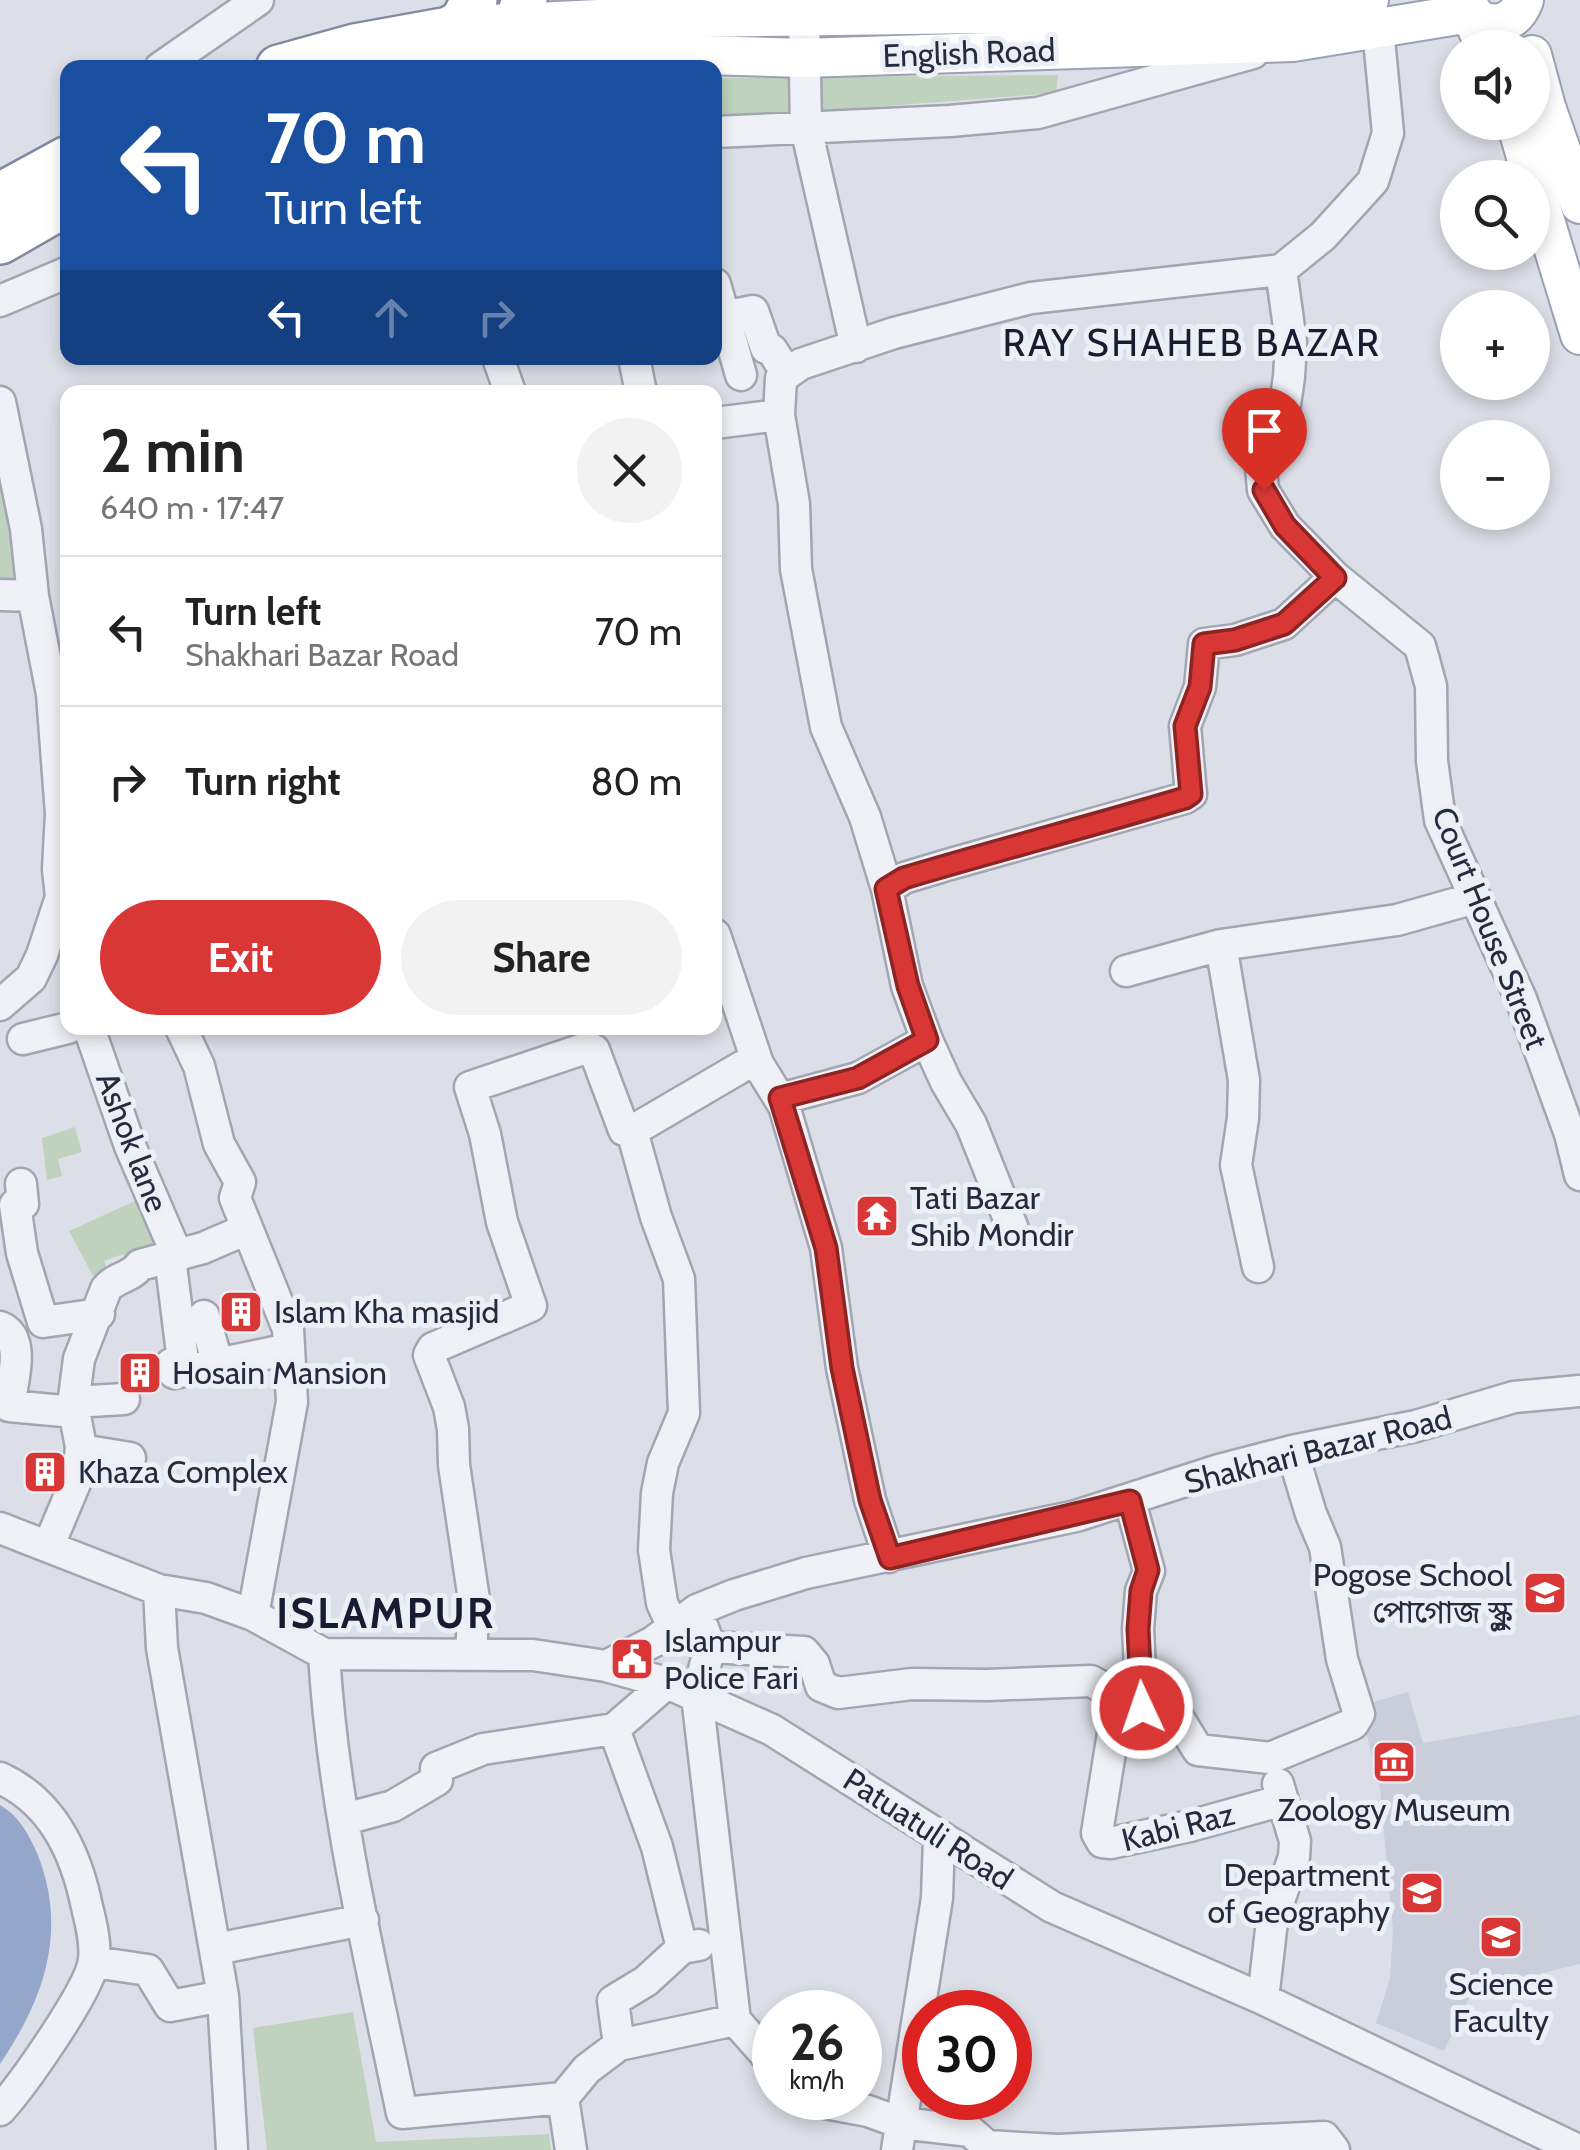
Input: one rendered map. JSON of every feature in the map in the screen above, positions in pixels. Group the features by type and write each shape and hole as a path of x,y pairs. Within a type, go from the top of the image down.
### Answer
{"highway":[{"path":"308,60 355,47 484,30"},
{"path":"0,196 60,163"},
{"path":"0,241 60,207"}],"main road":[{"name":"English Road","path":"484,30 584,56 804,58 1292,42 1374,15 1467,6 1477,20 1496,24 1506,22 1524,2"},
{"path":"1524,2 1528,30"},
{"name":"English Road","path":"484,30 599,19 816,11 1351,4 1374,15"},
{"path":"1467,6 1478,30"},
{"path":"484,30 584,56"},
{"path":"1550,118 1580,204"},
{"path":"1550,237 1580,335"}],"street":[{"path":"172,60 258,0"},
{"path":"816,11 804,58 806,128 856,347"},
{"path":"1013,1229 971,1124 927,1040 908,986 865,817 826,726 796,569 794,504 778,415 781,378 801,364 894,333 1064,292 1281,270 1323,236 1373,180 1388,133 1374,15"},
{"path":"722,132 1038,113 1292,42"},
{"name":"Court House Street","path":"1281,270 1291,342 1289,377 1283,418 1260,467 1264,490 1285,526 1335,578 1420,646 1430,686 1432,761 1440,820 1522,999 1570,1134 1580,1175"},
{"path":"0,302 60,276"},
{"path":"722,310 741,375"},
{"path":"724,317 752,311 766,348 772,350 788,374"},
{"path":"0,402 26,529 32,596 52,694 60,790"},
{"path":"722,423 778,415"},
{"path":"886,889 904,878 1191,794 1185,726 1200,687 1204,644 1235,640 1284,624 1335,578"},
{"path":"0,594 32,596"},
{"path":"60,842 60,880"},
{"path":"1126,971 1221,945 1397,920 1474,898"},
{"path":"0,1006 31,978 60,911"},
{"path":"1221,945 1244,1080 1244,1118 1236,1166 1258,1267"},
{"path":"722,956 758,1064 780,1098 826,1248 842,1368 870,1500 890,1558"},
{"path":"22,1039 60,1030"},
{"name":"Ashok lane","path":"90,1035 173,1256 184,1361 173,1368 218,1365"},
{"path":"184,1035 199,1066 219,1144 240,1182 234,1198 288,1328 292,1402 254,1615"},
{"path":"780,1098 858,1078 927,1040"},
{"path":"471,1654 474,1600 454,1465 453,1430 430,1355 432,1348 532,1306 502,1222 485,1134 470,1087 592,1048 624,1130 632,1131 744,1066 758,1064"},
{"path":"632,1131 678,1279 684,1414 663,1463 654,1550 662,1603 685,1619 710,1647 804,1652 814,1664 820,1686 838,1693 912,1684 1091,1681 1130,1702 1179,1718 1198,1750 1270,1758 1353,1724 1359,1714 1342,1659 1326,1548 1292,1451"},
{"path":"21,1184 23,1204 15,1205 20,1241 43,1322 99,1314"},
{"name":"Ashok lane","path":"50,1545 76,1484 102,1461 74,1408 79,1358 106,1289 112,1281 135,1273 140,1266 247,1229"},
{"path":"204,1316 218,1365 290,1349"},
{"path":"0,1327 10,1331 14,1339 15,1362 8,1406 74,1408 124,1400"},
{"name":"Shakhari Bazar Road","path":"606,1666 734,1595 806,1573 844,1563 890,1558 1130,1501 1219,1470 1416,1426 1514,1397 1580,1391"},
{"path":"1130,1501 1148,1570 1141,1591 1130,1702"},
{"name":"Patuatuli Road","path":"0,1528 159,1590 206,1598 254,1615 324,1654 533,1655 606,1666 667,1682 772,1730 1052,1908 1264,1998 1538,2142 1578,2150"},
{"path":"159,1590 162,1648 216,1949 232,2150"},
{"path":"710,1647 697,1696 736,2020 752,2039"},
{"path":"324,1654 344,1819 402,2113 563,2098 587,2070 619,2045 736,2020"},
{"path":"344,1819 393,1806 437,1780 436,1768 483,1749 614,1730 667,1682"},
{"name":"Kabi Raz","path":"1130,1702 1097,1832 1102,1842 1111,1844 1190,1826 1282,1800"},
{"path":"614,1730 658,1846 682,1948"},
{"path":"1264,1998 1272,1921 1294,1857 1295,1841 1270,1758"},
{"path":"0,1778 44,1808 64,1835 85,1898 94,1962 81,1992 31,2071 0,2110"},
{"path":"899,2136 937,1898 939,1838"},
{"path":"216,1949 363,1920"},
{"path":"619,2045 613,2001 646,1981 682,1948 727,1940"},
{"path":"94,1962 148,1970 170,2006 222,1996"},
{"path":"563,2098 571,2150"},
{"path":"878,2120 899,2136 970,2131 987,2146 1058,2150 1324,2137 1334,2150"}],"shaded area":[{"path":"1408,1692 1423,1743 1580,1715 1580,1964 1473,1990 1444,2051 1376,2023 1390,1978 1393,1931 1380,1790 1360,1706"}],"green space":[{"path":"1058,75 1056,93 722,118 722,78"},
{"path":"0,466 25,586 0,588"},
{"path":"75,1127 82,1152 58,1159 62,1176 47,1180 42,1138"},
{"path":"148,1195 172,1254 130,1272 123,1254 104,1261 111,1279 103,1295 69,1231"},
{"path":"353,2012 376,2142 549,2134 551,2150 267,2150 253,2028"}],"water":[{"path":"0,1805 13,1814 37,1853 51,1909 51,1936 40,1988 0,2064"}],"waterway":[{"path":"95,1483 101,1464"}],"place":[{"name":"Tati Bazar Shib Mondir","path":"877,1216"},
{"name":"Islam Kha masjid","path":"241,1312"},
{"name":"Hosain Mansion","path":"140,1373"},
{"name":"Khaza Complex","path":"45,1472"},
{"name":"Pogose School পোগোজ স্কুল","path":"1545,1593"},
{"name":"Islampur Police Fari","path":"632,1659"},
{"name":"Zoology Museum","path":"1394,1762"},
{"name":"Department of Geography","path":"1422,1893"},
{"name":"Science Faculty","path":"1501,1937"}],"district":[{"name":"RAY SHAHEB BAZAR","path":"1192,343"},
{"name":"ISLAMPUR","path":"386,1613"}],"route":[{"path":"1142,1708 1138,1629 1141,1591 1148,1570 1130,1501 890,1558 870,1500 842,1368 826,1248 780,1098 858,1078 927,1040 908,986 886,889 904,878 1191,794 1185,726 1200,687 1204,644 1235,640 1284,624 1335,578 1285,526 1264,490"}]}
